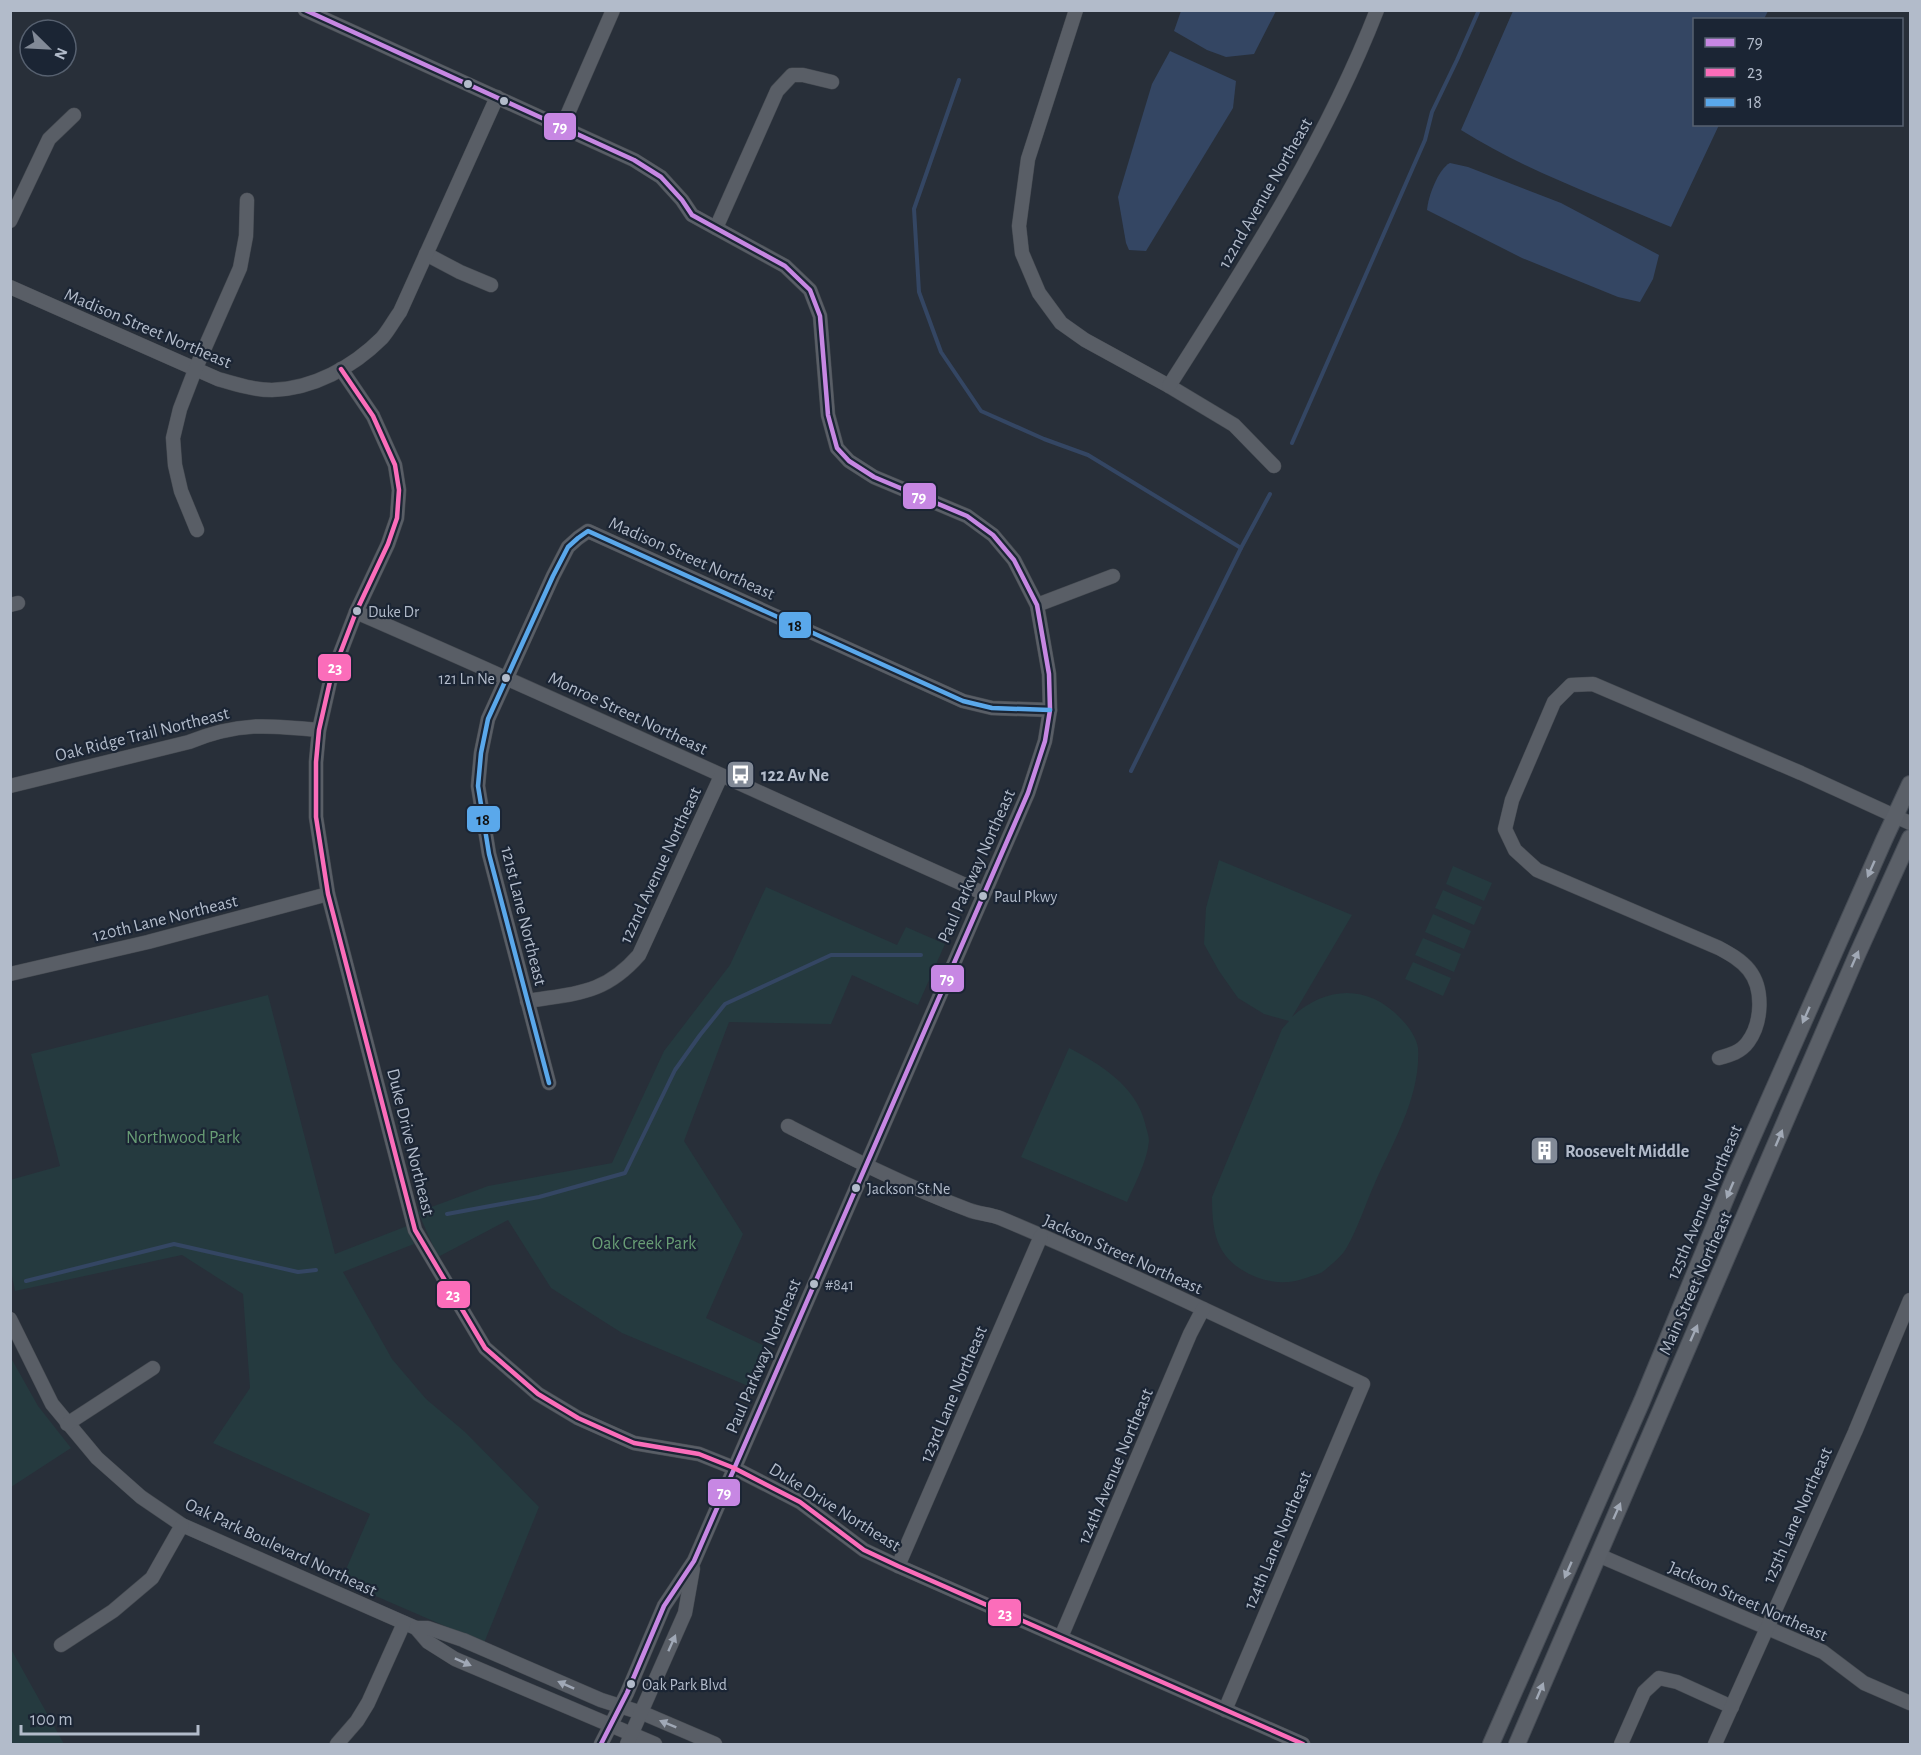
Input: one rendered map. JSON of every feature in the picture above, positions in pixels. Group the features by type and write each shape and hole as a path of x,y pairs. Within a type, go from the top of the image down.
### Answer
{"main road":[{"path":"1903,819 1911,784"},
{"name":"125th Avenue Northeast","path":"1491,1744 1642,1401 1738,1171 1903,819"},
{"name":"Main Street Northeast","path":"1517,1744 1857,955 1911,838"}],"street":[{"name":"Paul Parkway Northeast","path":"305,10 634,160 661,177 682,200 692,216 785,266 810,290 820,316 828,414 837,448 849,460 874,477 967,516 993,534 1014,560 1037,605 1049,674 1050,710 1045,741 1031,785 694,1561 664,1606 620,1707 601,1744"},
{"path":"562,127 613,10"},
{"path":"1076,10 1028,159 1019,226 1022,254 1039,293 1061,323 1085,340 1234,425 1274,466"},
{"name":"122nd Avenue Northeast","path":"1169,386 1292,186 1336,104 1377,10"},
{"path":"716,228 777,91 792,75 803,75 832,82"},
{"name":"Madison Street Northeast","path":"10,287 218,380 272,390 310,384 361,356 383,336 400,312 497,97"},
{"path":"10,221 49,139 74,115"},
{"path":"197,530 181,492 175,465 173,438 180,408 240,268 246,236 247,200"},
{"path":"426,254 491,285"},
{"name":"Duke Drive Northeast","path":"341,369 373,416 395,465 399,490 397,518 391,535 356,612 331,677 319,730 316,762 316,817 328,894 415,1230 485,1348 538,1394 578,1418 634,1443 699,1454 734,1468 800,1502 864,1550 1303,1744"},
{"name":"Madison Street Northeast","path":"588,531 963,701 992,708 1050,710"},
{"name":"121st Lane Northeast","path":"549,1083 489,854 478,786 481,753 488,719 568,547 588,531"},
{"path":"1037,605 1113,576"},
{"name":"Monroe Street Northeast","path":"356,612 507,677 983,893"},
{"path":"1719,1058 1734,1054 1748,1042 1756,1024 1759,1006 1758,987 1750,971 1739,959 1537,870 1522,859 1508,839 1505,829 1512,800 1554,702 1571,685 1593,684 1643,707 1722,738 1903,819"},
{"name":"Oak Ridge Trail Northeast","path":"10,786 189,742 213,732 236,727 275,726 319,730"},
{"name":"122nd Avenue Northeast","path":"527,1001 600,987 624,972 639,955 721,776"},
{"name":"120th Lane Northeast","path":"10,974 148,942 328,894"},
{"path":"788,1126 865,1165"},
{"name":"Jackson Street Northeast","path":"865,1165 971,1211 996,1217 1041,1236 1363,1384"},
{"name":"123rd Lane Northeast","path":"898,1566 1041,1236"},
{"name":"125th Lane Northeast","path":"1716,1744 1855,1432 1911,1300"},
{"name":"124th Avenue Northeast","path":"1061,1637 1190,1334 1203,1309"},
{"name":"Oak Park Boulevard Northeast","path":"10,1319 52,1404 67,1424 97,1458 141,1497 182,1525 410,1626 455,1659 609,1726 629,1740 655,1744"},
{"path":"67,1424 153,1368"},
{"name":"124th Lane Northeast","path":"1225,1710 1363,1384"},
{"path":"61,1645 113,1611 152,1578 182,1525"},
{"name":"Jackson Street Northeast","path":"1598,1555 1823,1652 1864,1683 1911,1703"},
{"name":"Paul Parkway Northeast","path":"629,1740 685,1613 694,1561"},
{"path":"336,1744 357,1721 410,1626"},
{"name":"Oak Park Boulevard Northeast","path":"410,1626 428,1628 463,1640 620,1707 641,1713 715,1744"},
{"path":"1621,1744 1644,1692 1659,1678 1677,1682 1732,1707"}],"green space":[{"path":"1219,860 1352,915 1292,1017 1305,1006 1334,994 1363,995 1377,1000 1403,1021 1412,1033 1418,1048 1418,1066 1410,1101 1351,1240 1343,1253 1323,1271 1295,1281 1270,1281 1243,1271 1225,1255 1219,1245 1213,1223 1212,1197 1282,1029 1289,1021 1264,1014 1238,998 1204,944 1206,908"},
{"path":"1453,866 1492,883 1484,901 1446,884"},
{"name":"Oak Creek Park","path":"766,887 897,945 906,927 945,944 918,1005 852,975 831,1024 729,1022 684,1141 743,1234 706,1318 771,1349 753,1388 622,1333 551,1288 508,1220 438,1257 418,1212 488,1186 612,1163 664,1051 730,965"},
{"path":"1443,890 1482,907 1474,925 1435,908"},
{"path":"1433,914 1471,931 1464,949 1425,932"},
{"path":"1423,938 1461,954 1454,972 1415,955"},
{"path":"1413,962 1451,978 1443,996 1405,979"},
{"name":"Northwood Park","path":"268,995 335,1254 407,1226 414,1244 343,1272 392,1359 426,1399 465,1432 539,1507 484,1643 341,1581 370,1514 213,1443 250,1388 243,1294 182,1255 15,1291 10,1267 10,1180 60,1166 31,1054"},
{"path":"1069,1048 1093,1061 1125,1087 1134,1098 1145,1123 1149,1136 1148,1149 1127,1202 1021,1157"},
{"path":"11,1358 38,1406 71,1448 11,1487"},
{"path":"11,1649 64,1744 11,1744"}],"water":[{"path":"1181,10 1276,11 1254,54 1226,57 1207,50 1174,31"},
{"path":"1513,11 1768,11 1764,18 1693,18 1693,126 1719,126 1671,227 1538,171 1461,130"},
{"path":"1170,51 1236,81 1233,108 1146,251 1129,250 1118,197 1152,84"},
{"path":"1450,163 1468,167 1561,203 1659,255 1653,279 1640,302 1618,297 1522,258 1427,210 1434,184 1441,171"}],"waterway":[{"path":"1292,443 1425,140 1432,112 1479,10"},
{"path":"959,80 914,209 919,292 941,352 981,411 1044,439 1088,455 1241,548"},
{"path":"1131,771 1270,494"},
{"path":"447,1214 539,1197 625,1173 675,1070 725,1004 831,955 921,955"},
{"path":"26,1281 174,1244 298,1272 316,1270"}],"transit line":[{"name":"79","path":"305,10 634,160 661,177 692,215 785,266 810,290 820,316 828,415 837,448 849,461 874,477 967,516 993,535 1014,560 1037,605 1049,674 1050,710 1045,741 1028,793 694,1561 664,1606 627,1693 601,1744"},
{"name":"23","path":"341,369 373,416 395,465 399,490 397,518 388,544 356,612 331,677 319,730 316,762 316,817 328,894 415,1230 485,1348 538,1394 578,1418 634,1443 699,1454 734,1468 800,1502 864,1550 1303,1744"},
{"name":"18","path":"549,1083 489,854 478,786 481,753 488,719 553,576 568,547 578,538 588,531 963,701 992,708 1050,710"}],"place":[{"name":"Duke Dr","path":"357,611"},
{"name":"121 Ln Ne","path":"506,678"},
{"name":"122 Av Ne","path":"740,775"},
{"name":"Paul Pkwy","path":"983,896"},
{"name":"Roosevelt Middle","path":"1544,1151"},
{"name":"Jackson St Ne","path":"856,1188"},
{"name":"#841","path":"814,1284"},
{"name":"Oak Park Blvd","path":"631,1684"}]}
